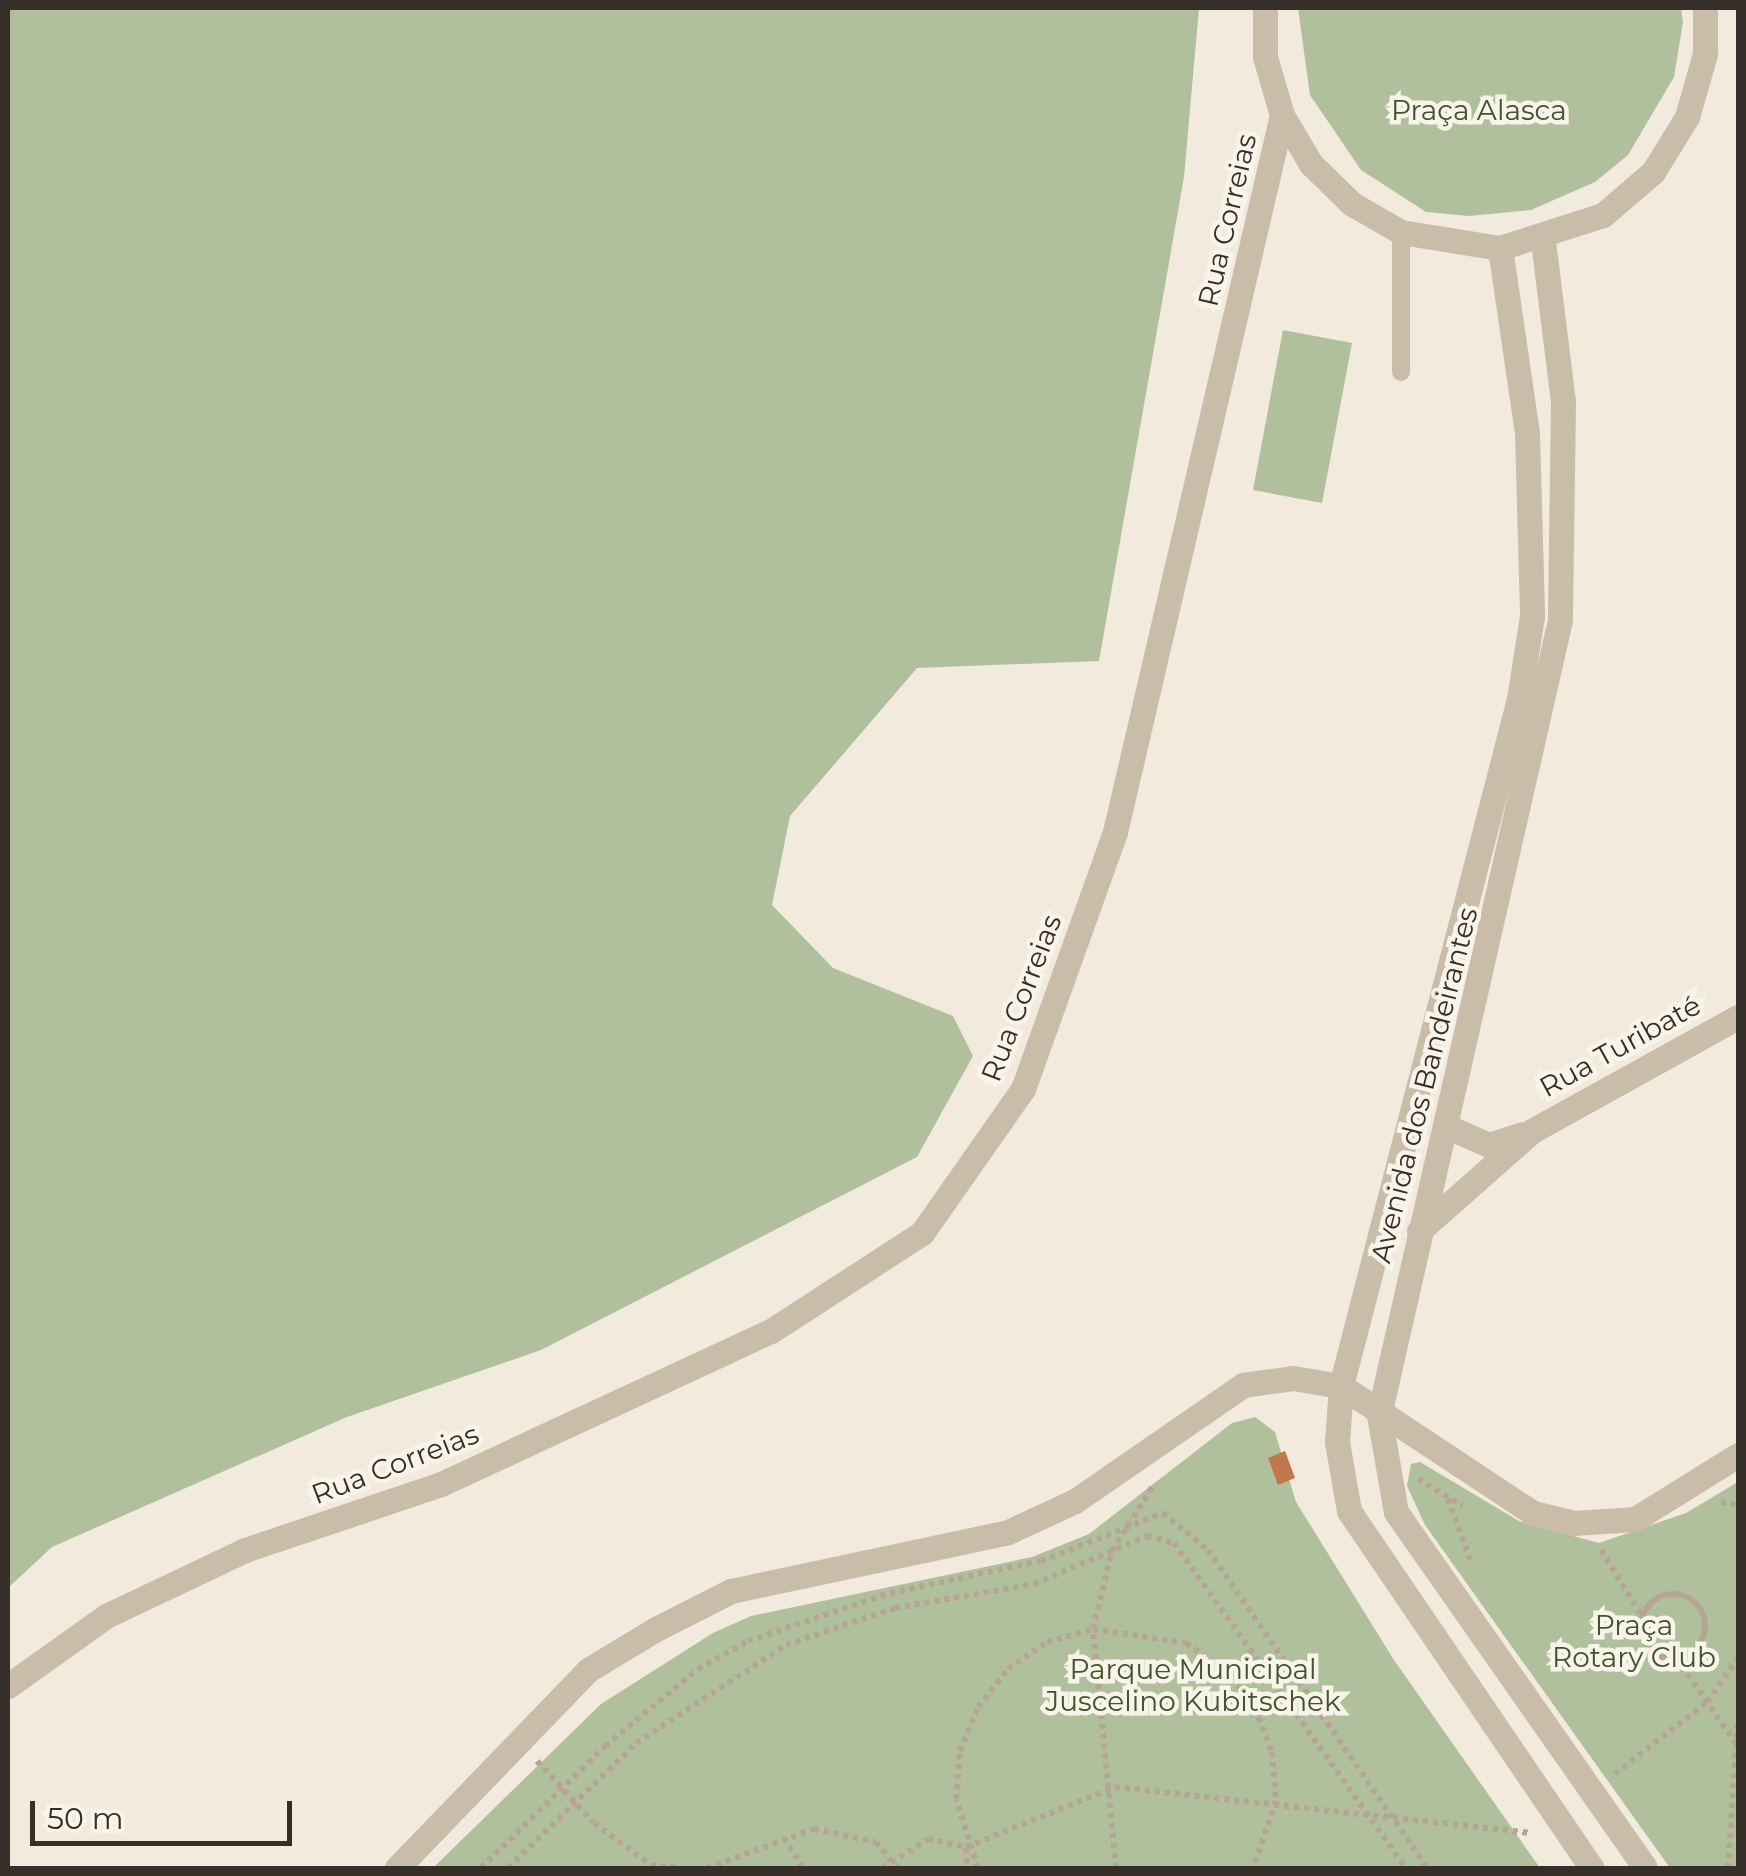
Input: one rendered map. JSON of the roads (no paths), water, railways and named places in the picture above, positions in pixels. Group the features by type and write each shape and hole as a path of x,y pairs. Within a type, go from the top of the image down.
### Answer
{"street":[{"path":"1265,8 1265,58 1282,115 1311,164 1352,204 1401,232 1500,248 1543,241 1603,214 1653,172 1688,117 1705,54 1704,8"},
{"name":"Rua Correias","path":"8,1686 106,1616 245,1550 441,1484 772,1332 922,1233 1023,1090 1115,832 1282,115"},
{"name":"Avenida dos Bandeirantes","path":"1543,241 1564,401 1560,620 1448,1127 1419,1231 1379,1415 1396,1512 1645,1868"},
{"name":"Avenida dos Bandeirantes","path":"1500,248 1527,433 1532,616 1519,699 1341,1386 1336,1442 1349,1511 1592,1868"},
{"name":"Rua Turibaté","path":"1448,1127 1489,1145 1532,1131 1738,1017"},
{"name":"Rua Turibaté","path":"1419,1231 1532,1131"},
{"path":"397,1868 588,1670 671,1622 732,1591 1008,1532 1075,1500 1243,1384 1293,1378 1341,1386 1379,1415 1533,1512 1574,1523 1635,1519 1738,1454"}],"lane":[{"path":"1401,232 1401,372"}],"park label":[{"name":"Praça Alasca","path":"1479,110"},
{"name":"Praça Rotary Club","path":"1634,1641"},
{"name":"Parque Municipal Juscelino Kubitschek","path":"1193,1685"}]}
